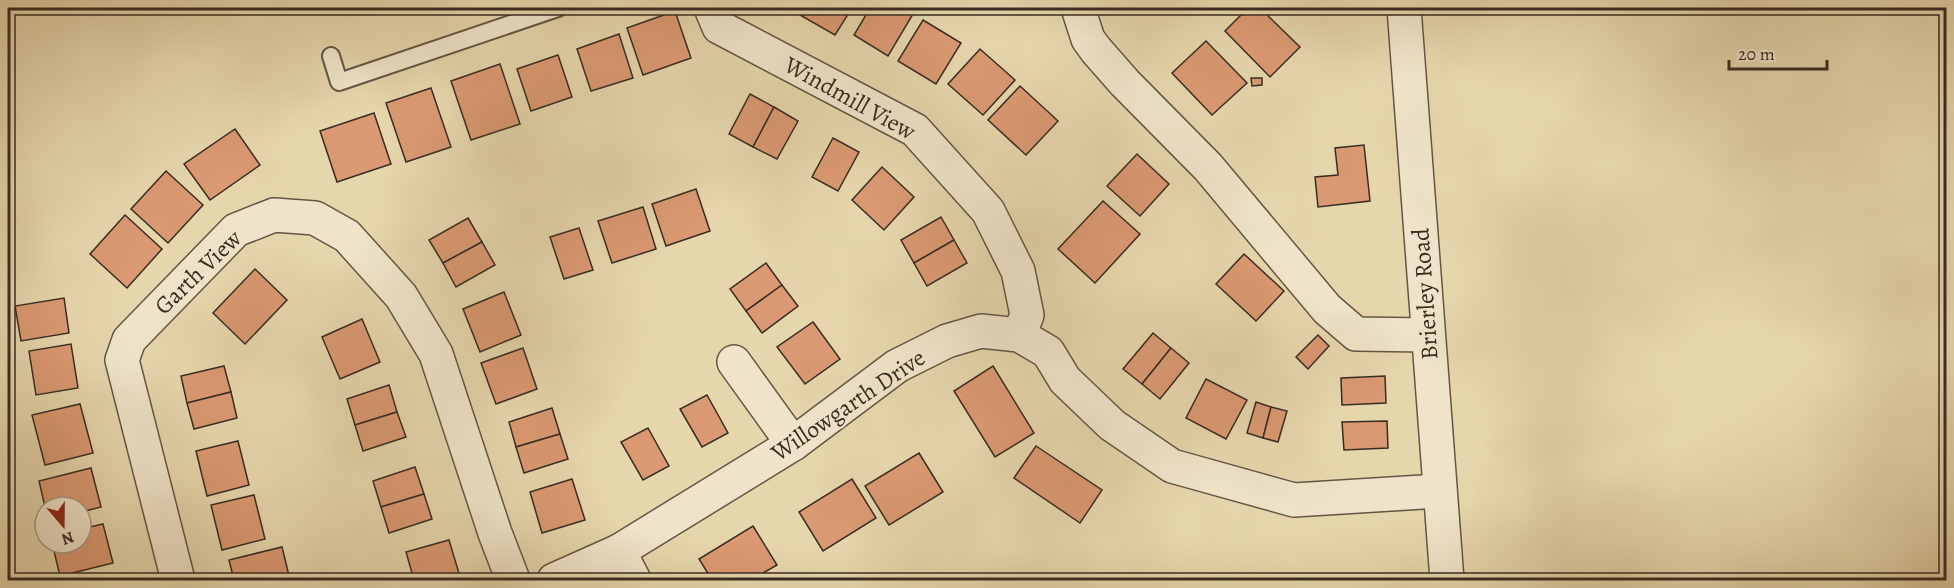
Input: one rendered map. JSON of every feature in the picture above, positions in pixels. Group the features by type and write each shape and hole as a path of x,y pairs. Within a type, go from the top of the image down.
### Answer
{"street":[{"name":"Windmill View","path":"711,8 718,27 915,130 988,211 1018,271 1027,315 1019,335"},
{"path":"1078,8 1088,39 1095,50 1208,167 1327,309 1356,334 1428,335"},
{"name":"Brierley Road","path":"1404,8 1447,580"},
{"name":"Garth View","path":"178,580 122,360 129,340 236,230 274,215 315,218 347,236 401,296 435,354 513,580"},
{"name":"Willowgarth Drive","path":"554,580 619,550 794,444 897,366 947,341 981,331 1019,335 1048,352 1065,380 1112,425 1172,466 1294,500 1439,491"},
{"path":"734,362 794,444"},
{"path":"619,550 634,580"}],"lane":[{"path":"331,56 339,82 558,8"}],"building":[{"path":"805,8 852,8 835,35 800,15"},
{"path":"870,8 902,8 913,14 888,56 854,35"},
{"path":"1248,8 1260,8 1300,47 1270,77 1225,31"},
{"path":"675,11 691,58 643,75 627,28"},
{"path":"923,20 961,43 936,84 898,61"},
{"path":"619,34 633,78 591,91 577,49"},
{"path":"1206,41 1247,83 1212,115 1172,73"},
{"path":"980,49 1015,80 983,115 948,84"},
{"path":"558,55 572,97 531,111 517,69"},
{"path":"500,64 520,124 471,140 451,81"},
{"path":"1251,78 1262,78 1262,85 1252,86"},
{"path":"1020,86 1058,121 1026,155 988,120"},
{"path":"431,88 451,147 406,162 386,103"},
{"path":"750,94 774,107 753,147 729,134"},
{"path":"774,107 798,121 777,159 753,147"},
{"path":"374,113 391,164 337,182 320,131"},
{"path":"235,129 260,165 210,200 184,164"},
{"path":"833,138 859,152 838,191 812,177"},
{"path":"1364,145 1370,201 1318,207 1315,177 1338,175 1335,148"},
{"path":"1137,154 1169,184 1140,216 1107,186"},
{"path":"882,167 914,197 884,230 852,200"},
{"path":"166,171 203,205 168,243 131,209"},
{"path":"696,189 710,231 666,246 652,204"},
{"path":"1103,201 1140,234 1095,283 1058,249"},
{"path":"643,207 656,249 612,263 598,221"},
{"path":"125,215 162,249 127,288 90,254"},
{"path":"941,217 954,240 914,263 901,240"},
{"path":"468,218 482,242 443,263 429,240"},
{"path":"579,228 593,270 564,279 550,237"},
{"path":"954,240 967,263 927,286 914,263"},
{"path":"482,242 495,265 456,287 443,263"},
{"path":"1244,254 1284,291 1256,321 1216,284"},
{"path":"766,263 782,285 746,311 730,289"},
{"path":"255,269 287,300 245,344 213,313"},
{"path":"782,285 798,306 762,333 746,311"},
{"path":"504,292 521,335 480,352 463,309"},
{"path":"64,298 69,333 21,341 15,306"},
{"path":"362,319 380,362 340,379 322,337"},
{"path":"813,322 840,359 805,384 777,347"},
{"path":"1153,333 1171,348 1142,384 1123,369"},
{"path":"1318,335 1329,346 1308,369 1296,357"},
{"path":"71,344 78,388 36,395 29,351"},
{"path":"523,348 537,389 496,404 481,363"},
{"path":"1171,348 1189,363 1160,399 1142,384"},
{"path":"224,366 231,392 187,403 181,376"},
{"path":"993,366 1034,433 995,457 954,391"},
{"path":"1385,376 1386,403 1342,405 1341,378"},
{"path":"1206,379 1247,400 1226,439 1186,418"},
{"path":"389,385 397,412 355,425 347,399"},
{"path":"231,392 237,418 194,429 187,403"},
{"path":"707,395 728,433 702,447 680,409"},
{"path":"1256,402 1271,407 1263,438 1247,433"},
{"path":"80,404 93,453 45,465 32,415"},
{"path":"1271,407 1287,411 1278,442 1263,438"},
{"path":"552,408 560,434 516,447 509,422"},
{"path":"397,412 406,437 363,451 355,425"},
{"path":"1387,421 1388,448 1344,450 1342,422"},
{"path":"648,428 669,466 643,480 621,442"},
{"path":"560,434 568,459 524,473 516,447"},
{"path":"238,441 249,485 207,496 196,451"},
{"path":"1036,446 1102,490 1080,523 1014,478"},
{"path":"919,453 943,492 889,525 865,486"},
{"path":"415,467 424,494 381,507 373,481"},
{"path":"91,468 101,507 93,509 93,495 42,495 39,481"},
{"path":"572,479 585,520 542,533 530,492"},
{"path":"852,479 876,518 823,551 799,512"},
{"path":"424,494 432,519 389,533 381,507"},
{"path":"254,495 265,539 222,550 211,505"},
{"path":"103,524 113,563 60,576 55,555 93,555 93,526"},
{"path":"753,526 777,565 751,580 712,580 699,559"},
{"path":"449,540 461,580 414,580 406,552"},
{"path":"282,547 290,580 234,580 229,560"}]}
